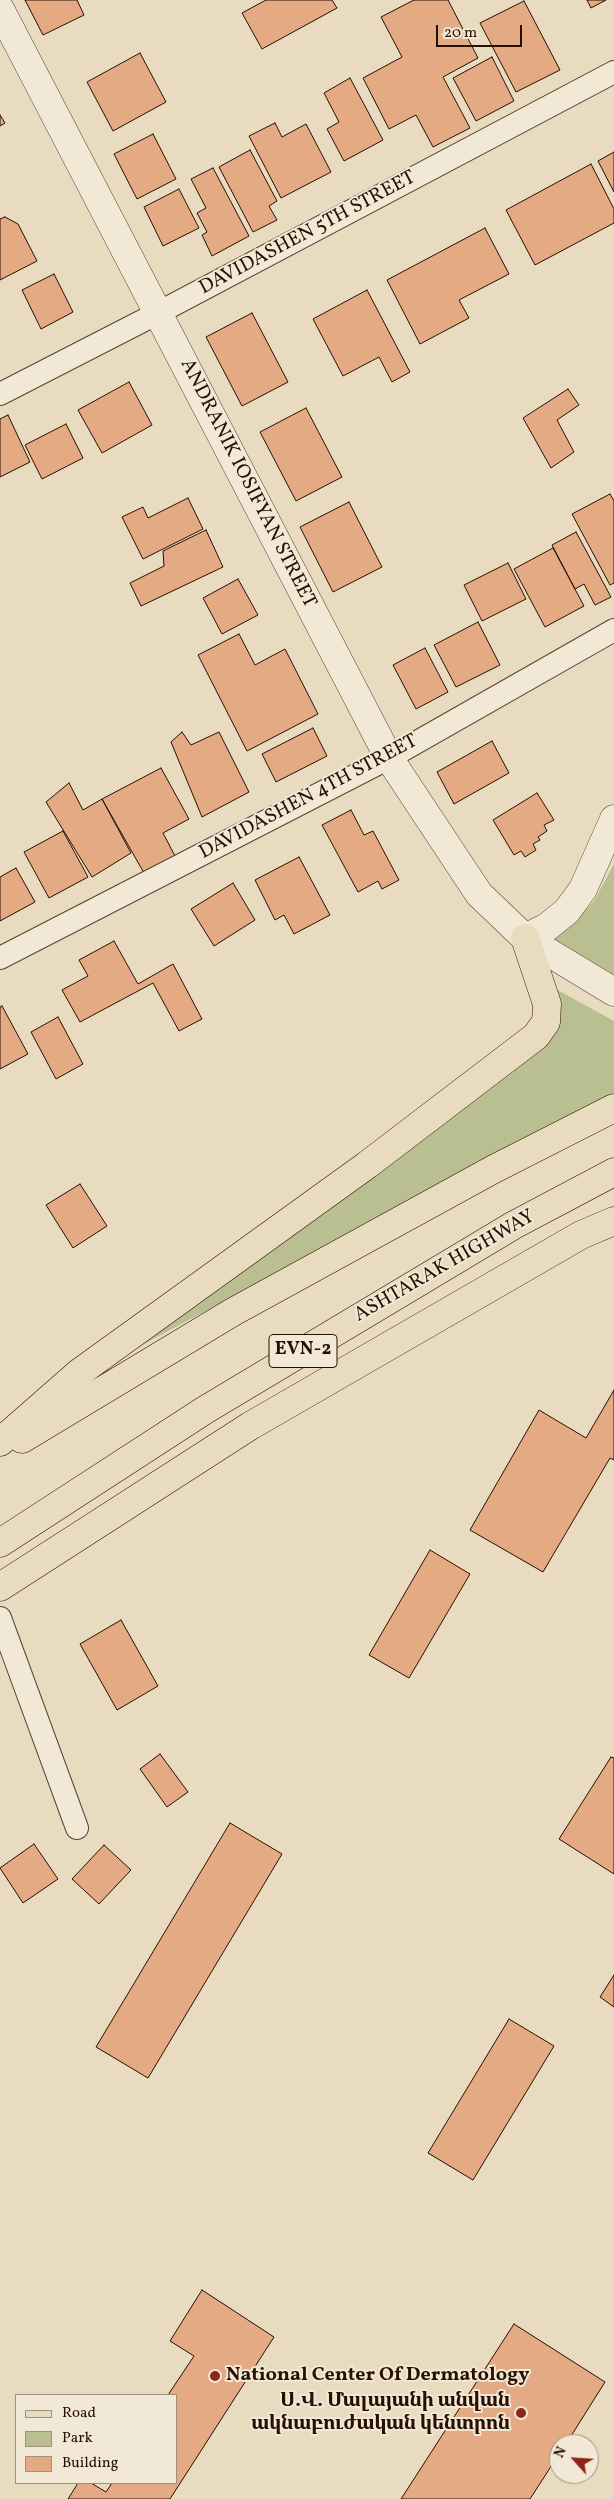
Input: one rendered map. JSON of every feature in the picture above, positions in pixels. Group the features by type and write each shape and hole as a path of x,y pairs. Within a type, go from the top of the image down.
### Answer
{"main road":[{"path":"0,1442 80,1372 367,1165 536,1036 546,1022 547,1004 525,938"},
{"path":"0,1453 233,1312 494,1169 614,1108"},
{"name":"ASHTARAK HIGHWAY","path":"0,1543 205,1410 514,1225 614,1172"},
{"path":"0,1587 250,1426 581,1234 614,1222"}],"street":[{"name":"ANDRANIK IOSIFYAN STREET","path":"0,9 389,758 479,894 525,938 614,992"},
{"name":"DAVIDASHEN 5TH STREET","path":"0,394 158,313 614,72"},
{"name":"DAVIDASHEN 4TH STREET","path":"0,958 389,758 614,630"},
{"path":"525,938 547,927 567,911 582,889 614,819"},
{"path":"0,1618 77,1828"}],"green space":[{"path":"614,864 614,980 545,941 572,925 594,901"},
{"path":"554,988 614,1021 614,1093 140,1346 511,1073 554,1022"}],"building":[{"path":"25,0 77,0 84,15 43,35"},
{"path":"266,0 332,0 337,8 262,49 242,13"},
{"path":"414,0 448,0 478,58 443,77 470,128 433,147 416,115 389,129 363,78 402,57 381,17"},
{"path":"587,0 606,0 591,8"},
{"path":"524,1 560,70 516,92 480,23"},
{"path":"140,53 166,102 113,131 87,82"},
{"path":"492,57 514,101 476,121 453,78"},
{"path":"350,78 383,140 344,161 327,129 339,122 324,93"},
{"path":"0,115 5,123 0,126"},
{"path":"275,123 282,137 306,124 331,172 281,198 249,136"},
{"path":"153,134 176,179 137,199 114,154"},
{"path":"250,150 277,201 269,206 277,220 253,232 219,167"},
{"path":"614,152 614,192 598,161"},
{"path":"591,164 614,209 614,223 535,265 506,210"},
{"path":"213,168 249,236 212,256 202,235 207,232 197,213 206,208 191,179"},
{"path":"179,189 199,228 163,246 144,207"},
{"path":"5,217 18,224 37,261 0,280 0,219"},
{"path":"485,228 509,274 459,300 469,318 420,344 387,280"},
{"path":"54,274 73,312 41,329 22,290"},
{"path":"367,290 410,372 392,382 379,357 343,376 313,319"},
{"path":"252,313 288,382 242,406 206,337"},
{"path":"129,382 152,425 102,453 78,410"},
{"path":"568,389 579,405 557,420 574,452 551,468 523,418"},
{"path":"306,408 342,477 296,501 260,432"},
{"path":"8,415 30,462 0,477 0,419"},
{"path":"66,424 83,458 42,479 25,445"},
{"path":"610,494 614,501 614,583 610,585 572,514"},
{"path":"188,498 203,529 143,559 122,517 143,507 148,518"},
{"path":"349,502 382,567 333,592 300,527"},
{"path":"206,530 223,567 141,606 130,583 164,566 163,551"},
{"path":"576,532 611,597 595,605 584,584 575,589 552,545"},
{"path":"553,548 584,606 545,627 514,569"},
{"path":"508,563 526,599 482,621 464,585"},
{"path":"238,579 258,615 222,634 203,598"},
{"path":"478,622 500,665 456,687 434,645"},
{"path":"239,634 255,665 285,649 318,714 247,751 198,655"},
{"path":"425,648 448,692 416,709 393,665"},
{"path":"313,728 327,756 276,782 262,754"},
{"path":"182,732 191,745 219,732 249,792 202,817 171,742"},
{"path":"492,741 509,773 454,804 437,772"},
{"path":"161,768 189,819 163,833 175,856 144,873 102,799"},
{"path":"69,783 83,810 102,799 131,853 92,877 46,802"},
{"path":"537,793 554,820 544,825 547,831 538,837 540,840 533,844 536,850 525,857 521,851 514,855 493,820"},
{"path":"351,810 364,835 373,831 399,880 382,889 378,881 358,892 322,825"},
{"path":"63,831 88,877 49,898 24,852"},
{"path":"299,857 330,915 294,934 284,915 275,920 255,880"},
{"path":"16,868 35,902 0,921 0,877"},
{"path":"233,883 255,920 214,946 191,909"},
{"path":"114,941 138,984 173,964 202,1019 179,1031 153,983 80,1022 62,990 88,976 79,960"},
{"path":"2,1006 28,1054 0,1069 0,1007"},
{"path":"58,1017 83,1064 56,1079 31,1032"},
{"path":"80,1184 107,1226 73,1248 46,1205"},
{"path":"614,1390 614,1460 610,1458 543,1572 470,1530 539,1410 586,1438"},
{"path":"430,1550 470,1574 409,1678 369,1655"},
{"path":"121,1620 158,1686 117,1710 80,1644"},
{"path":"160,1754 188,1792 167,1807 140,1769"},
{"path":"611,1757 614,1758 614,1874 559,1839"},
{"path":"230,1823 282,1854 148,2078 96,2047"},
{"path":"34,1844 58,1879 23,1903 0,1868"},
{"path":"104,1845 131,1870 99,1904 72,1879"},
{"path":"614,1975 614,2007 600,1997"},
{"path":"509,2019 554,2046 473,2180 428,2153"},
{"name":"National Center Of Dermatology","path":"202,2290 274,2337 170,2499 68,2499 77,2484 93,2484 106,2492 111,2484 178,2484 178,2394 169,2394 194,2356 170,2341"},
{"name":"Ս.Վ. Մալայանի անվան ակնաբուժական կենտրոն","path":"514,2324 605,2382 572,2434 549,2434 549,2470 530,2499 401,2499"}],"place":[{"name":"National Center Of Dermatology","path":"215,2376"},
{"name":"Ս.Վ. Մալայանի անվան ակնաբուժական կենտրոն","path":"521,2413"}]}
